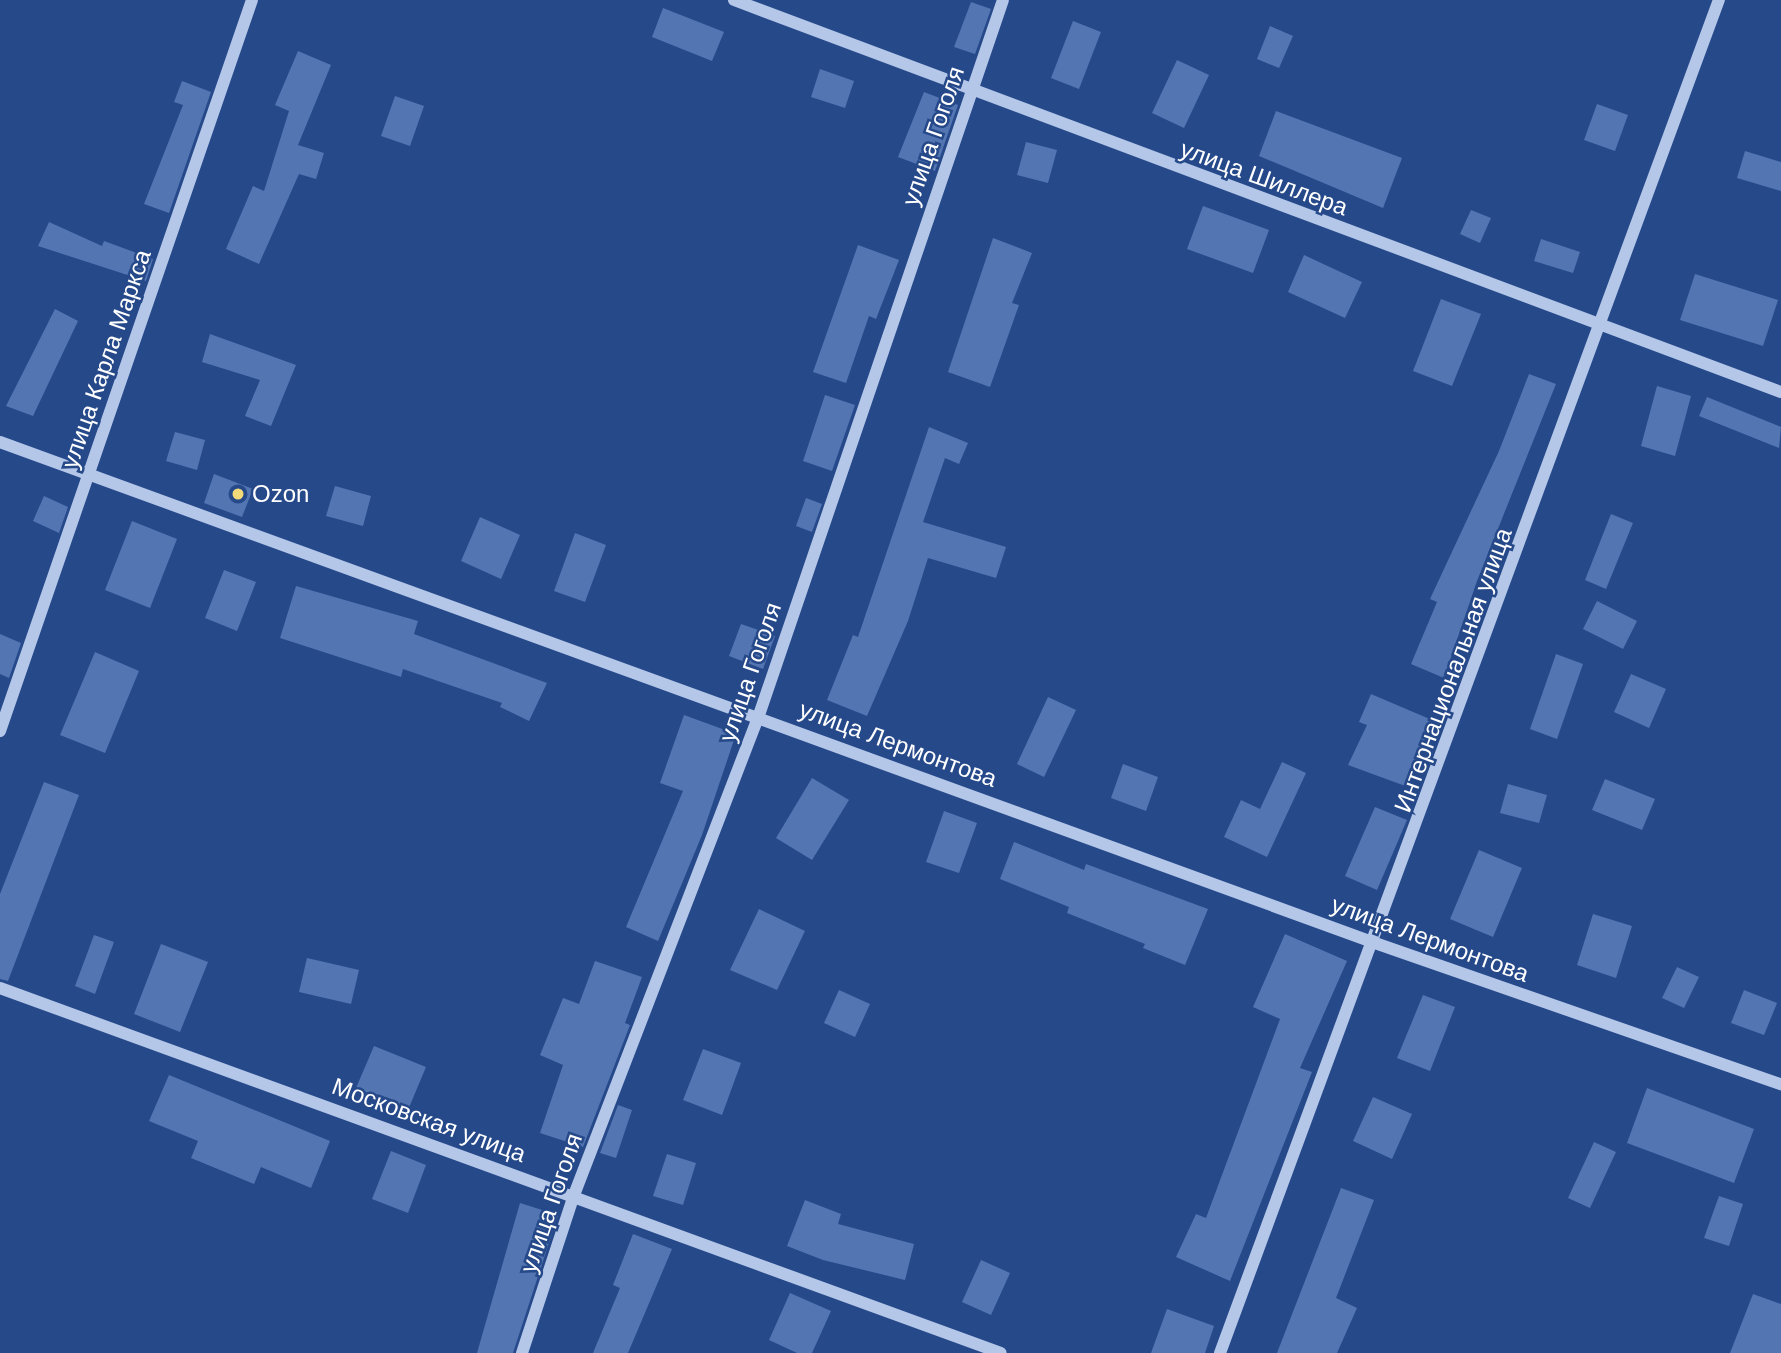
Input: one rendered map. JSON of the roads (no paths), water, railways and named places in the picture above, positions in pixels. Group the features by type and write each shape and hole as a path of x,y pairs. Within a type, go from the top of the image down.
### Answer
{"street":[{"name":"улица Карла Маркса","path":"0,731 252,0"},
{"name":"улица Шиллера","path":"734,0 1781,392"},
{"name":"улица Гоголя","path":"522,1353 574,1195 759,715 1003,0"},
{"name":"Интернациональная улица","path":"1220,1353 1375,943 1719,0"},
{"name":"улица Лермонтова","path":"0,442 759,715 1375,943 1781,1084"},
{"name":"Московская улица","path":"0,988 574,1195 1001,1353"}],"place":[{"name":"Ozon","path":"238,494"}]}
